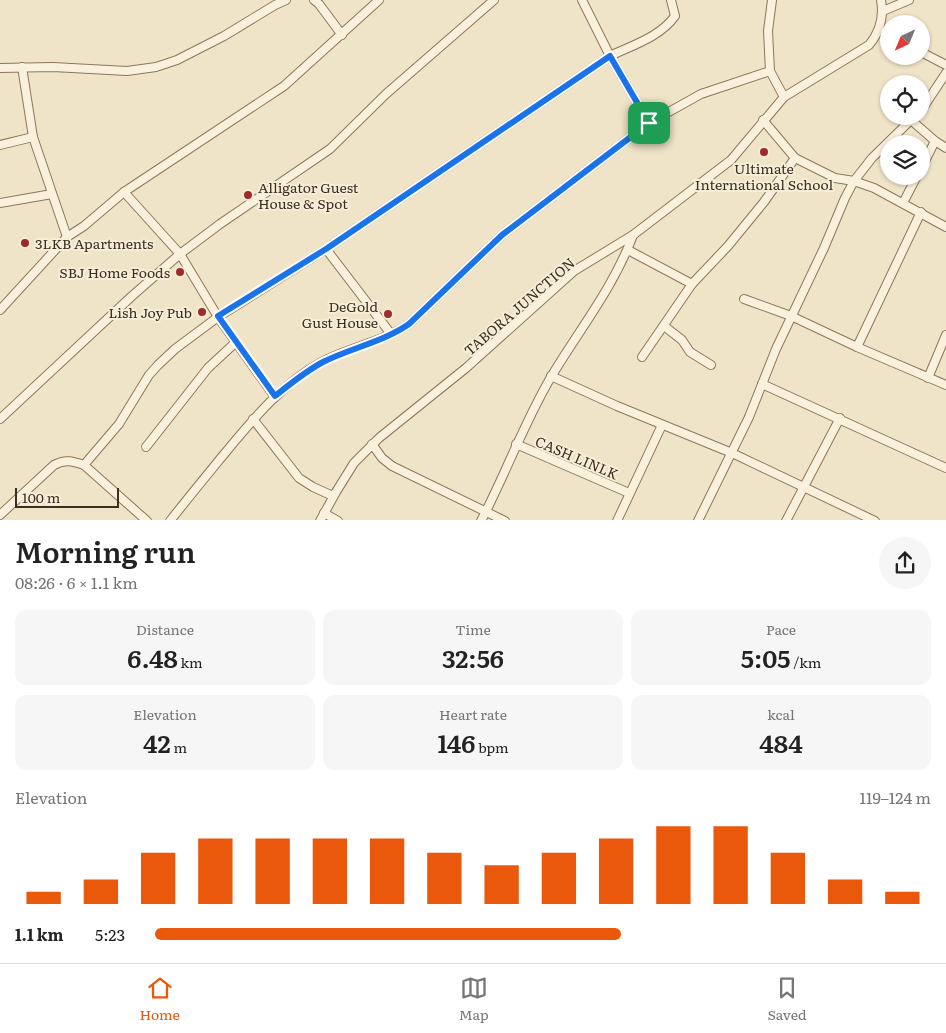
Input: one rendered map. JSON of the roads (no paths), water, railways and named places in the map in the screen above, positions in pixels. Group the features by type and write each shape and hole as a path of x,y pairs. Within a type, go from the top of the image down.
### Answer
{"street":[{"path":"0,68 74,67 127,71 156,67 177,60 224,36 269,8 286,0"},
{"path":"314,0 342,35"},
{"path":"0,310 68,237 124,192 284,86 379,0"},
{"path":"0,420 132,296 180,254 220,224 330,149 386,94 494,0"},
{"path":"582,0 610,56 649,123"},
{"path":"84,465 119,424 149,375 175,349 218,316 326,249 610,56 658,33 669,25 675,16 671,0"},
{"path":"772,0 768,31 770,70 784,97"},
{"path":"881,0 883,12 909,0"},
{"name":"TABORA JUNCTION","path":"322,517 354,462 372,444 466,368 580,267 633,235 731,160 784,97 869,45 877,36 883,12"},
{"path":"930,57 946,65"},
{"path":"22,67 32,137 68,237"},
{"path":"170,520 253,419 275,396 291,383 322,362 391,334 409,324 502,235 649,123 701,94 770,70"},
{"path":"930,98 946,74"},
{"path":"763,120 795,158 835,178 854,181 874,188 946,226"},
{"path":"698,520 732,453 791,316 824,248 845,198 854,181 872,158 906,125"},
{"path":"920,125 935,141 946,148"},
{"path":"0,145 32,137"},
{"path":"930,151 935,141"},
{"path":"642,357 692,284 728,246 764,202 795,158"},
{"path":"903,203 912,185"},
{"path":"124,192 180,254 235,343 275,396"},
{"path":"0,203 52,194"},
{"path":"857,347 921,212"},
{"path":"481,520 516,444 551,376 619,269 633,235"},
{"path":"326,249 391,334"},
{"path":"628,250 692,284"},
{"path":"744,299 791,316 946,385"},
{"path":"664,326 682,340 690,352 711,364"},
{"path":"928,378 946,336"},
{"path":"146,447 208,368 235,343"},
{"path":"551,376 662,425 732,453 803,486 863,518 875,520"},
{"path":"762,384 946,468"},
{"path":"786,520 840,418"},
{"path":"253,419 299,478 333,496"},
{"path":"617,520 662,425"},
{"path":"372,444 382,458 392,466 505,520"},
{"name":"CASH LINLK","path":"516,444 629,493"},
{"path":"0,515 54,465 72,461 84,465 147,520"},
{"path":"322,517 338,520"}],"place":[{"name":"Ultimate International School","path":"764,152"},
{"name":"Alligator Guest House & Spot","path":"248,195"},
{"name":"3LKB Apartments","path":"25,243"},
{"name":"SBJ Home Foods","path":"180,272"},
{"name":"Lish Joy Pub","path":"202,312"},
{"name":"DeGold Gust House","path":"388,314"}]}
